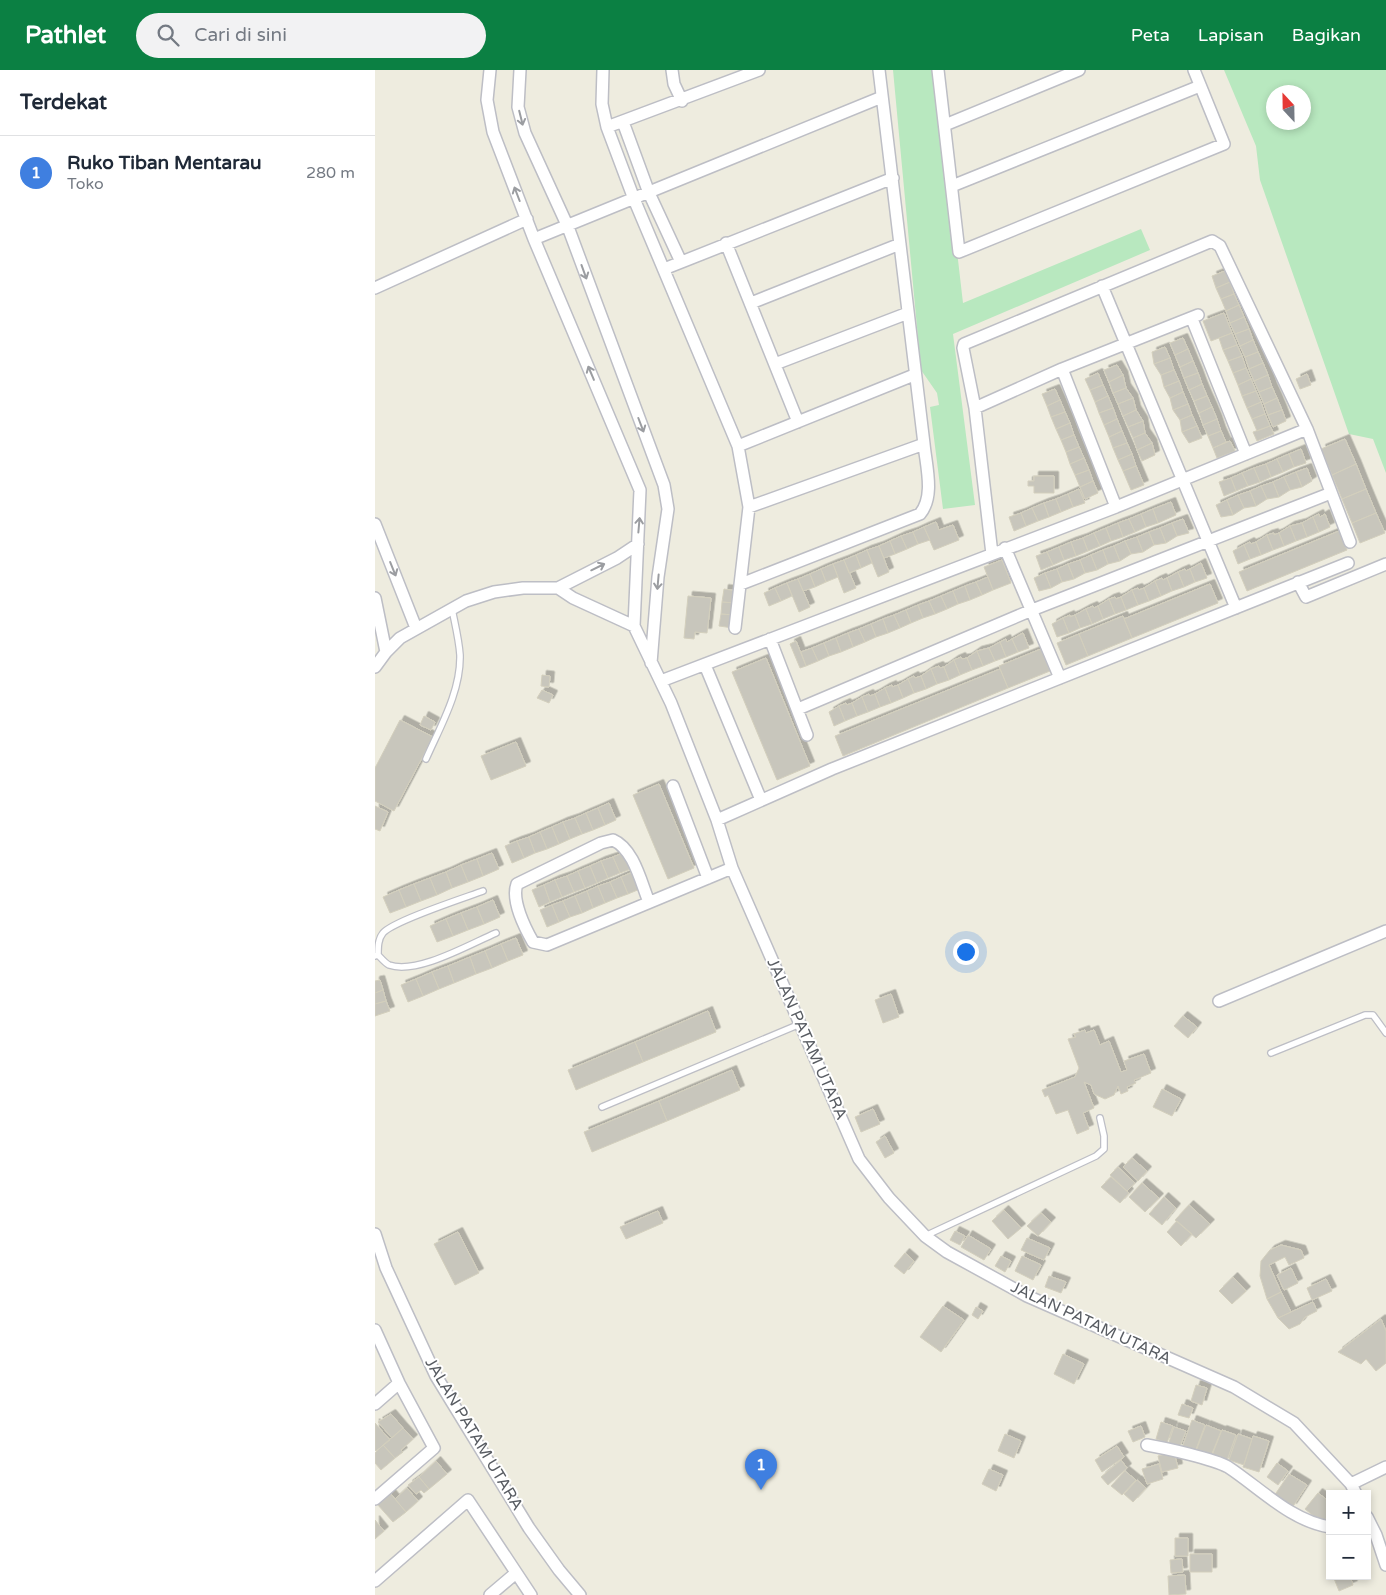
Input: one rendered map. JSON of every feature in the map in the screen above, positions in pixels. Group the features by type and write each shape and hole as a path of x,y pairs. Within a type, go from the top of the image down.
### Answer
{"street":[{"path":"490,70 487,100 493,132 534,239 640,490 633,626 573,598 558,588"},
{"path":"520,70 518,107 525,133 568,227 664,485 667,509 658,577 651,665"},
{"path":"603,70 602,104 607,128 634,199 738,446 749,507 735,628"},
{"path":"672,70 674,84 681,101"},
{"path":"607,128 681,101 738,74 759,70"},
{"path":"741,584 920,514 926,507 929,489 879,70"},
{"path":"938,70 959,252 1224,144 1194,70"},
{"path":"945,125 1079,70"},
{"path":"952,186 1201,86"},
{"path":"534,239 568,227 882,97"},
{"path":"623,122 649,193 681,262"},
{"path":"664,269 893,178"},
{"path":"375,288 527,219"},
{"path":"992,554 975,408 963,348 964,344 1206,242 1217,244 1307,429 1350,542"},
{"path":"726,243 798,422"},
{"path":"751,303 900,244"},
{"path":"1102,286 1236,608"},
{"path":"775,364 908,313"},
{"path":"975,408 1063,369 1195,317 1247,454"},
{"path":"1063,369 1116,507"},
{"path":"738,446 914,374"},
{"path":"661,681 1116,507 1307,429"},
{"path":"749,507 924,444"},
{"path":"798,708 1032,610 1331,493"},
{"path":"375,524 416,628"},
{"path":"375,668 386,652 400,638 467,601 494,592 523,588 558,588 617,558 637,544"},
{"path":"1005,548 1060,678"},
{"path":"717,820 832,769 1348,562"},
{"path":"1298,582 1306,597 1386,564"},
{"path":"375,598 386,652"},
{"name":"JALAN PATAM UTARA","path":"633,626 651,665 661,681 717,820 732,868 859,1159 889,1198 925,1236 947,1252 1027,1296 1233,1387 1294,1424 1353,1489"},
{"path":"770,639 807,735"},
{"path":"705,665 761,800"},
{"path":"673,786 709,878"},
{"path":"649,902 624,847 613,840 601,843 517,884 515,888 517,904 533,942 547,945 732,868"},
{"path":"1219,1001 1386,931"},
{"name":"JALAN PATAM UTARA","path":"375,1234 386,1268 437,1376 529,1528 580,1595"},
{"path":"375,1330 399,1383 434,1448 375,1499"},
{"path":"375,1404 399,1383"},
{"path":"1147,1445 1226,1466 1289,1510 1317,1525 1326,1526"},
{"path":"1353,1489 1386,1467"},
{"path":"375,1581 468,1500 531,1595"},
{"path":"1372,1534 1386,1565"},
{"path":"490,1595 516,1573"}],"lane":[{"path":"426,759 449,707 459,672 460,656 452,609"},
{"path":"483,891 404,921 383,932 377,944 376,955 388,965 405,967 432,960 496,933"},
{"path":"1271,1053 1365,1015 1373,1015 1386,1033"},
{"path":"602,1108 801,1024"},
{"path":"925,1236 1096,1156 1104,1149 1104,1136 1100,1118"}],"green space":[{"path":"893,70 936,70 963,303 1141,229 1150,250 953,334 975,505 943,509 930,407 939,405 937,393 921,370"},
{"path":"1224,70 1386,70 1386,473 1373,439 1349,434 1260,180 1256,146"}],"building":[{"path":"1225,271 1230,282 1216,288 1212,276"},
{"path":"1230,282 1234,294 1221,299 1216,288"},
{"path":"1234,294 1239,305 1226,311 1221,299"},
{"path":"1239,305 1244,317 1230,323 1226,311"},
{"path":"1224,313 1232,333 1211,341 1203,321"},
{"path":"1244,317 1249,329 1235,334 1230,323"},
{"path":"1249,329 1253,340 1240,346 1235,334"},
{"path":"1232,333 1237,345 1223,350 1219,338"},
{"path":"1183,338 1188,349 1175,355 1170,343"},
{"path":"1253,340 1258,352 1245,357 1240,346"},
{"path":"1237,345 1242,356 1228,361 1223,350"},
{"path":"1165,347 1170,358 1154,364 1152,352"},
{"path":"1188,349 1193,361 1180,367 1175,355"},
{"path":"1258,352 1263,363 1249,369 1245,357"},
{"path":"1242,356 1246,368 1233,373 1228,361"},
{"path":"1170,358 1174,370 1161,375 1154,364"},
{"path":"1193,361 1198,373 1184,378 1180,367"},
{"path":"1263,363 1268,375 1254,381 1249,369"},
{"path":"1117,365 1123,375 1109,382 1104,370"},
{"path":"1246,368 1251,379 1238,385 1233,373"},
{"path":"1174,370 1179,381 1164,387 1161,375"},
{"path":"1098,373 1103,385 1090,390 1085,379"},
{"path":"1198,373 1202,384 1189,390 1184,378"},
{"path":"1307,374 1311,385 1300,389 1296,379"},
{"path":"1123,375 1126,388 1113,393 1109,382"},
{"path":"1268,375 1272,387 1259,392 1254,381"},
{"path":"1251,379 1256,391 1242,396 1238,385"},
{"path":"1179,381 1183,392 1170,398 1164,387"},
{"path":"1202,384 1207,396 1194,401 1189,390"},
{"path":"1103,385 1108,396 1095,402 1090,390"},
{"path":"1272,387 1277,398 1264,404 1259,392"},
{"path":"1126,388 1133,398 1118,404 1113,393"},
{"path":"1055,389 1060,400 1047,406 1042,394"},
{"path":"1256,391 1261,402 1247,408 1242,396"},
{"path":"1183,392 1188,404 1173,410 1170,398"},
{"path":"1108,396 1113,408 1099,413 1095,402"},
{"path":"1207,396 1212,407 1199,413 1194,401"},
{"path":"1133,398 1136,410 1123,416 1118,404"},
{"path":"1277,398 1282,410 1268,415 1264,404"},
{"path":"1060,400 1065,412 1051,417 1047,406"},
{"path":"1261,402 1265,414 1252,419 1247,408"},
{"path":"1188,404 1192,415 1180,420 1173,410"},
{"path":"1212,407 1217,419 1203,425 1199,413"},
{"path":"1113,408 1117,419 1104,425 1099,413"},
{"path":"1136,410 1143,421 1128,427 1123,416"},
{"path":"1282,410 1286,421 1273,427 1268,415"},
{"path":"1065,412 1070,423 1056,429 1051,417"},
{"path":"1265,414 1270,426 1257,431 1252,419"},
{"path":"1192,415 1197,426 1182,432 1180,420"},
{"path":"1117,419 1122,431 1109,437 1104,425"},
{"path":"1217,419 1221,431 1208,436 1203,425"},
{"path":"1143,421 1145,433 1133,438 1128,427"},
{"path":"1070,423 1074,435 1061,440 1056,429"},
{"path":"1197,426 1202,438 1189,443 1182,432"},
{"path":"1270,426 1274,434 1257,441 1253,432"},
{"path":"1122,431 1127,443 1113,448 1109,437"},
{"path":"1221,431 1226,442 1213,448 1208,436"},
{"path":"1145,433 1152,443 1137,450 1133,438"},
{"path":"1074,435 1079,447 1066,452 1061,440"},
{"path":"1345,439 1356,464 1332,475 1321,449"},
{"path":"1230,441 1235,451 1217,458 1213,448"},
{"path":"1127,443 1132,454 1118,460 1113,448"},
{"path":"1152,443 1155,455 1142,461 1137,450"},
{"path":"1079,447 1084,458 1070,464 1066,452"},
{"path":"1301,449 1306,463 1294,467 1289,454"},
{"path":"1132,454 1136,466 1123,471 1118,460"},
{"path":"1289,454 1294,467 1283,472 1277,459"},
{"path":"1084,458 1089,470 1075,475 1070,464"},
{"path":"1277,459 1283,472 1271,477 1266,464"},
{"path":"1266,464 1271,477 1260,482 1254,468"},
{"path":"1356,464 1366,489 1342,499 1332,475"},
{"path":"1136,466 1144,485 1131,490 1123,471"},
{"path":"1254,468 1260,482 1248,486 1242,473"},
{"path":"1307,468 1312,481 1302,487 1296,472"},
{"path":"1089,470 1093,481 1080,487 1075,475"},
{"path":"1296,472 1302,487 1290,490 1284,477"},
{"path":"1242,473 1248,486 1236,491 1231,478"},
{"path":"1034,476 1054,476 1054,493 1034,493 1034,486 1028,486 1028,481 1034,481"},
{"path":"1284,477 1290,490 1279,497 1273,482"},
{"path":"1231,478 1236,491 1224,496 1219,482"},
{"path":"1093,481 1098,493 1085,499 1080,487"},
{"path":"1273,482 1279,497 1267,499 1261,486"},
{"path":"1261,486 1267,499 1256,506 1250,491"},
{"path":"1079,489 1085,503 1073,507 1068,494"},
{"path":"1366,489 1376,513 1352,523 1342,499"},
{"path":"1250,491 1256,506 1244,508 1238,495"},
{"path":"1068,494 1073,507 1061,512 1056,499"},
{"path":"1238,495 1244,508 1233,515 1227,500"},
{"path":"1056,499 1061,512 1049,517 1044,503"},
{"path":"1227,500 1233,515 1221,517 1216,505"},
{"path":"1171,502 1176,515 1158,523 1153,509"},
{"path":"1044,503 1049,517 1038,521 1032,508"},
{"path":"1032,508 1038,521 1026,526 1021,513"},
{"path":"1153,509 1158,523 1146,527 1141,514"},
{"path":"1021,513 1026,526 1014,531 1009,517"},
{"path":"1376,513 1385,533 1360,543 1352,523"},
{"path":"1141,514 1146,527 1135,532 1129,519"},
{"path":"1319,514 1320,517 1325,514 1330,527 1319,532 1313,517"},
{"path":"1313,517 1319,532 1307,537 1302,523"},
{"path":"1129,519 1135,532 1123,537 1118,523"},
{"path":"1183,519 1189,533 1177,536 1172,523"},
{"path":"936,522 939,530 953,525 959,540 934,550 924,527"},
{"path":"1118,523 1123,537 1111,541 1106,528"},
{"path":"1172,523 1177,536 1166,543 1160,528"},
{"path":"1302,523 1307,537 1296,541 1290,526"},
{"path":"1290,526 1296,541 1284,546 1279,533"},
{"path":"924,527 930,540 918,544 913,532"},
{"path":"1106,528 1111,541 1100,546 1094,533"},
{"path":"1160,528 1166,543 1154,545 1149,532"},
{"path":"1339,531 1347,550 1247,591 1239,572"},
{"path":"913,532 918,544 907,549 901,536"},
{"path":"1149,532 1154,545 1143,552 1137,537"},
{"path":"1094,533 1100,546 1088,551 1083,538"},
{"path":"1274,533 1274,535 1279,533 1284,546 1273,550 1267,535"},
{"path":"1267,535 1273,550 1261,555 1256,542"},
{"path":"901,536 907,549 895,554 890,541"},
{"path":"1137,537 1143,552 1131,554 1125,541"},
{"path":"1083,538 1088,551 1076,556 1071,542"},
{"path":"890,541 895,554 884,558 879,546"},
{"path":"1125,541 1131,554 1120,561 1114,546"},
{"path":"1071,542 1076,556 1064,560 1059,547"},
{"path":"1250,542 1251,544 1256,542 1261,555 1250,559 1244,545"},
{"path":"1244,545 1250,559 1238,564 1233,551"},
{"path":"879,546 889,572 878,577 867,550"},
{"path":"1114,546 1120,561 1108,564 1103,550"},
{"path":"1059,547 1064,560 1053,565 1047,552"},
{"path":"867,550 872,563 861,568 856,555"},
{"path":"1103,550 1108,564 1097,570 1091,555"},
{"path":"1047,552 1053,565 1041,570 1036,556"},
{"path":"856,555 861,568 849,573 844,560"},
{"path":"1091,555 1097,570 1085,573 1080,560"},
{"path":"844,560 856,588 844,593 833,564"},
{"path":"1002,560 1011,583 993,590 984,567"},
{"path":"1080,560 1085,573 1074,579 1068,564"},
{"path":"1201,563 1207,578 1195,582 1190,569"},
{"path":"833,564 838,577 826,582 821,569"},
{"path":"1068,564 1074,579 1062,582 1057,569"},
{"path":"821,569 826,582 815,587 810,574"},
{"path":"1057,569 1062,582 1051,588 1045,573"},
{"path":"1185,569 1186,571 1190,569 1195,582 1184,587 1178,572"},
{"path":"1178,572 1184,587 1172,591 1167,578"},
{"path":"1045,573 1051,588 1039,591 1034,578"},
{"path":"810,574 815,587 803,591 798,579"},
{"path":"988,577 993,590 982,595 976,582"},
{"path":"1162,578 1163,580 1167,578 1172,591 1161,596 1155,581"},
{"path":"798,579 810,607 799,612 787,583"},
{"path":"1155,581 1161,596 1149,601 1144,588"},
{"path":"976,582 982,595 970,600 965,586"},
{"path":"787,583 792,596 781,601 775,588"},
{"path":"1210,584 1218,603 1132,638 1124,619"},
{"path":"965,586 970,600 958,604 953,591"},
{"path":"775,588 781,601 769,606 764,593"},
{"path":"1138,588 1139,590 1144,588 1149,601 1138,605 1132,590"},
{"path":"724,589 737,591 736,603 722,602"},
{"path":"1132,590 1138,605 1126,610 1121,597"},
{"path":"953,591 958,604 947,609 941,596"},
{"path":"688,596 711,598 707,633 695,632 694,639 684,638"},
{"path":"941,596 947,609 935,614 929,601"},
{"path":"1115,597 1116,599 1121,597 1126,610 1115,614 1109,599"},
{"path":"1109,599 1115,614 1103,619 1098,606"},
{"path":"929,601 935,614 923,618 918,605"},
{"path":"722,602 736,603 734,615 721,614"},
{"path":"918,605 923,618 911,623 906,610"},
{"path":"1093,606 1094,608 1098,606 1103,619 1092,624 1086,609"},
{"path":"1086,609 1092,624 1080,628 1075,615"},
{"path":"906,610 911,623 900,628 894,615"},
{"path":"721,614 734,615 733,628 719,626"},
{"path":"894,615 900,628 888,633 883,619"},
{"path":"1070,615 1070,617 1075,615 1080,628 1069,633 1063,618"},
{"path":"1123,616 1132,638 1088,656 1079,634"},
{"path":"1063,618 1069,633 1057,637 1052,624"},
{"path":"883,619 888,633 876,637 871,624"},
{"path":"871,624 876,637 865,642 859,629"},
{"path":"859,629 865,642 853,647 848,633"},
{"path":"848,633 853,647 841,652 836,638"},
{"path":"1023,633 1029,648 1018,652 1012,639"},
{"path":"1079,634 1088,656 1066,665 1057,643"},
{"path":"836,638 841,652 829,656 824,643"},
{"path":"1006,639 1007,642 1012,639 1018,652 1006,657 1000,642"},
{"path":"796,641 806,666 800,668 790,644"},
{"path":"1000,642 1006,657 995,661 989,648"},
{"path":"824,643 829,656 818,661 812,648"},
{"path":"812,648 818,661 806,666 801,652"},
{"path":"989,648 995,661 983,666 977,651"},
{"path":"1041,649 1050,671 1008,688 999,666"},
{"path":"977,651 983,666 972,670 967,658"},
{"path":"961,657 962,659 967,658 972,670 960,675 954,660"},
{"path":"766,658 810,766 777,780 732,672"},
{"path":"954,660 960,675 949,680 944,667"},
{"path":"939,666 940,668 944,667 949,680 937,684 931,669"},
{"path":"931,669 937,684 926,689 921,676"},
{"path":"1000,669 1008,688 843,756 835,736"},
{"path":"542,675 550,676 549,687 541,686"},
{"path":"914,676 915,678 921,676 926,689 914,693 908,679"},
{"path":"908,679 914,693 903,698 898,685"},
{"path":"892,685 892,687 898,685 903,698 891,703 885,688"},
{"path":"885,688 891,703 880,707 875,694"},
{"path":"542,690 553,695 549,703 537,698"},
{"path":"869,694 870,696 875,694 880,707 868,712 862,697"},
{"path":"862,697 868,712 857,716 852,703"},
{"path":"846,703 847,705 852,703 857,716 845,721 839,706"},
{"path":"839,706 845,721 834,726 829,712"},
{"path":"424,716 435,722 431,730 420,725"},
{"path":"400,720 433,737 394,811 375,801 375,768"},
{"path":"516,742 526,766 491,780 481,756"},
{"path":"659,784 694,868 668,879 633,795"},
{"path":"609,803 616,820 605,825 598,808"},
{"path":"375,806 388,812 380,831 375,829"},
{"path":"598,808 605,825 593,830 586,813"},
{"path":"586,813 593,830 582,834 575,818"},
{"path":"575,818 582,834 570,839 563,822"},
{"path":"563,822 570,839 559,844 552,827"},
{"path":"552,827 559,844 547,849 540,832"},
{"path":"540,832 547,849 535,853 529,837"},
{"path":"529,837 535,853 524,858 517,841"},
{"path":"517,841 524,858 512,863 505,846"},
{"path":"625,852 631,869 620,873 613,857"},
{"path":"492,853 499,869 483,876 477,859"},
{"path":"613,857 620,873 608,878 601,861"},
{"path":"477,859 483,876 468,882 461,865"},
{"path":"601,861 608,878 597,883 590,866"},
{"path":"461,865 468,882 452,888 446,872"},
{"path":"590,866 597,883 585,888 578,871"},
{"path":"578,871 585,888 574,892 567,876"},
{"path":"446,872 452,888 437,895 430,878"},
{"path":"633,872 640,889 628,894 621,877"},
{"path":"567,876 574,892 562,897 555,880"},
{"path":"621,877 628,894 617,898 610,882"},
{"path":"430,878 437,895 421,901 414,884"},
{"path":"555,880 562,897 550,902 544,885"},
{"path":"610,882 617,898 605,903 598,886"},
{"path":"414,884 421,901 406,907 399,890"},
{"path":"544,885 550,902 539,907 532,890"},
{"path":"598,886 605,903 593,908 587,891"},
{"path":"399,890 406,907 390,913 383,897"},
{"path":"587,891 593,908 582,913 575,896"},
{"path":"575,896 582,913 570,917 563,901"},
{"path":"493,900 500,917 484,924 477,907"},
{"path":"563,901 570,917 559,922 552,905"},
{"path":"552,905 559,922 547,927 540,910"},
{"path":"477,907 484,924 468,930 461,913"},
{"path":"461,913 468,930 453,936 446,919"},
{"path":"446,919 453,936 437,942 430,926"},
{"path":"516,938 523,955 508,961 501,944"},
{"path":"501,944 508,961 492,968 485,951"},
{"path":"485,951 492,968 476,974 470,957"},
{"path":"470,957 476,974 454,983 448,966"},
{"path":"448,966 454,983 439,989 432,972"},
{"path":"432,972 439,989 423,996 416,979"},
{"path":"416,979 423,996 408,1002 401,985"},
{"path":"380,980 383,990 375,993 375,981"},
{"path":"383,990 386,1001 375,1004 375,993"},
{"path":"891,994 899,1017 883,1023 875,1000"},
{"path":"386,1001 390,1011 375,1016 375,1004"},
{"path":"708,1011 716,1032 643,1062 635,1042"},
{"path":"1183,1016 1197,1027 1188,1038 1174,1026"},
{"path":"1085,1030 1086,1033 1094,1030 1100,1045 1109,1041 1121,1072 1127,1070 1124,1061 1144,1054 1151,1073 1134,1080 1136,1083 1127,1087 1128,1091 1121,1094 1118,1086 1114,1095 1105,1099 1094,1094 1091,1085 1084,1082 1094,1108 1083,1113 1089,1129 1077,1134 1068,1110 1056,1114 1048,1095 1045,1097 1042,1090 1075,1077 1079,1068 1068,1039 1076,1037 1074,1034"},
{"path":"635,1042 643,1062 576,1090 568,1070"},
{"path":"732,1070 740,1090 667,1121 659,1101"},
{"path":"1162,1089 1181,1099 1172,1116 1153,1107"},
{"path":"659,1101 667,1121 592,1152 584,1132"},
{"path":"873,1109 880,1124 861,1132 855,1117"},
{"path":"885,1136 894,1153 885,1158 876,1142"},
{"path":"1132,1158 1147,1171 1138,1181 1123,1167"},
{"path":"1118,1167 1135,1183 1127,1191 1110,1175"},
{"path":"1111,1177 1129,1193 1120,1203 1101,1187"},
{"path":"1142,1183 1159,1198 1145,1212 1129,1197"},
{"path":"1164,1197 1176,1208 1162,1225 1149,1214"},
{"path":"1189,1205 1210,1224 1196,1238 1175,1220"},
{"path":"1004,1210 1021,1228 1008,1239 992,1221"},
{"path":"658,1211 663,1223 626,1239 620,1227"},
{"path":"1041,1213 1051,1222 1038,1236 1027,1226"},
{"path":"1177,1221 1192,1234 1181,1246 1167,1232"},
{"path":"955,1231 965,1236 960,1245 950,1240"},
{"path":"458,1232 479,1273 455,1285 434,1244"},
{"path":"968,1235 991,1249 984,1260 961,1247"},
{"path":"1027,1238 1050,1248 1044,1260 1021,1250"},
{"path":"1281,1245 1301,1250 1304,1258 1289,1265 1285,1257 1269,1265 1281,1292 1267,1299 1260,1276 1261,1261 1270,1250"},
{"path":"905,1253 914,1261 904,1274 894,1266"},
{"path":"1001,1256 1011,1261 1005,1272 995,1266"},
{"path":"1022,1256 1041,1265 1033,1280 1015,1271"},
{"path":"1291,1268 1298,1283 1284,1290 1277,1275"},
{"path":"1049,1276 1066,1282 1061,1293 1045,1287"},
{"path":"1233,1277 1246,1291 1232,1304 1219,1291"},
{"path":"1326,1279 1332,1291 1312,1300 1307,1288"},
{"path":"1281,1292 1291,1312 1278,1318 1267,1299"},
{"path":"1313,1302 1317,1311 1305,1317 1300,1324 1289,1329 1278,1318"},
{"path":"943,1306 964,1320 941,1352 920,1337"},
{"path":"976,1307 983,1311 978,1319 972,1315"},
{"path":"1381,1319 1386,1331 1386,1363 1376,1371 1366,1359 1361,1364 1338,1352"},
{"path":"1063,1354 1084,1364 1074,1384 1054,1374"},
{"path":"1196,1385 1207,1388 1202,1405 1191,1401"},
{"path":"1182,1404 1193,1408 1189,1418 1178,1415"},
{"path":"391,1414 403,1428 392,1438 378,1422"},
{"path":"1192,1420 1205,1425 1195,1452 1182,1448"},
{"path":"1161,1422 1173,1426 1167,1443 1156,1439"},
{"path":"375,1423 390,1440 376,1451 375,1450"},
{"path":"1206,1425 1221,1431 1211,1456 1196,1451"},
{"path":"1141,1426 1145,1437 1133,1442 1128,1431"},
{"path":"1174,1427 1186,1431 1179,1449 1168,1445"},
{"path":"403,1428 413,1439 401,1450 403,1452 395,1458 383,1445"},
{"path":"1222,1430 1236,1435 1226,1463 1211,1458"},
{"path":"1005,1434 1021,1441 1014,1458 998,1451"},
{"path":"1238,1434 1252,1439 1244,1465 1229,1460"},
{"path":"1253,1436 1269,1441 1259,1472 1243,1467"},
{"path":"383,1445 395,1458 381,1470 375,1463 375,1453"},
{"path":"1117,1446 1124,1457 1102,1472 1095,1460"},
{"path":"1174,1452 1178,1468 1162,1472 1158,1456"},
{"path":"1121,1460 1127,1468 1108,1485 1101,1477"},
{"path":"436,1461 447,1474 429,1489 419,1477"},
{"path":"1277,1463 1288,1471 1278,1485 1267,1477"},
{"path":"1159,1464 1163,1479 1147,1484 1142,1469"},
{"path":"989,1469 1003,1475 996,1491 982,1484"},
{"path":"1125,1471 1136,1480 1122,1495 1111,1486"},
{"path":"1289,1474 1307,1485 1292,1508 1274,1496"},
{"path":"419,1477 429,1489 424,1493 421,1490 416,1494 408,1485"},
{"path":"1137,1480 1146,1488 1133,1502 1124,1494"},
{"path":"407,1488 418,1501 406,1512 395,1499"},
{"path":"390,1493 406,1512 393,1522 377,1504"},
{"path":"1318,1493 1326,1499 1326,1518 1322,1523 1305,1509"},
{"path":"375,1520 384,1531 375,1539"},
{"path":"1175,1538 1188,1538 1188,1556 1175,1556"},
{"path":"1190,1554 1212,1554 1212,1572 1190,1572"},
{"path":"1182,1559 1183,1572 1171,1573 1170,1560"},
{"path":"1185,1575 1186,1594 1169,1595 1168,1576"},
{"path":"1335,1580 1351,1580 1353,1585 1339,1591"}],"place":[{"name":"Ruko Tiban Mentarau","path":"761,1490"}]}
